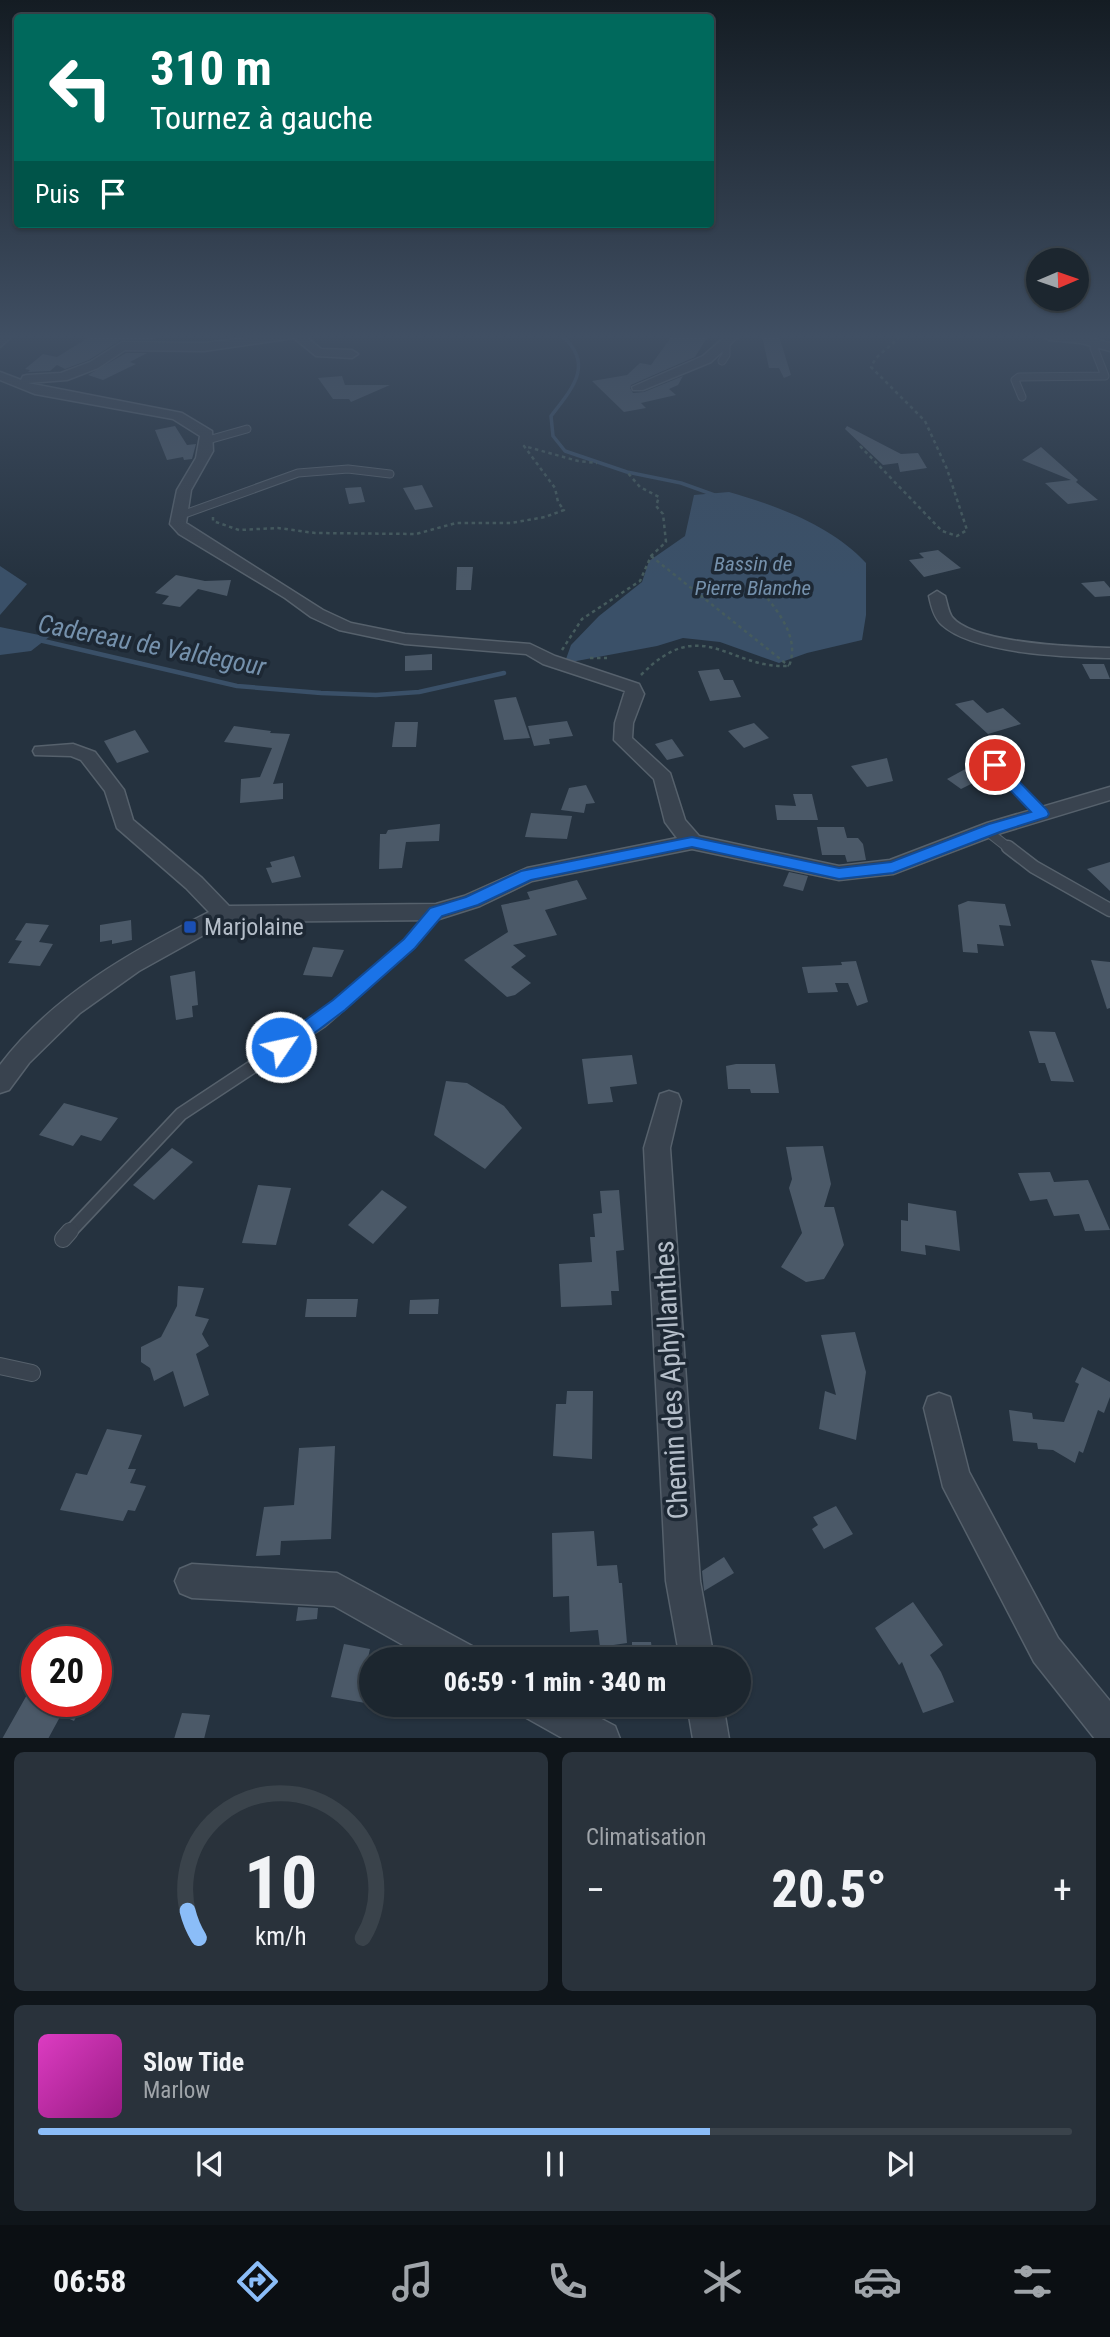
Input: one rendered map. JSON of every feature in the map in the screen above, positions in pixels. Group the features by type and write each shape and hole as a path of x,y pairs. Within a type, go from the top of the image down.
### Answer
{"street":[{"path":"179,417 207,434 208,440 208,448 197,472 184,488 178,524 184,531 291,595 307,609 351,629 380,636 530,649 549,660 633,688 635,694 624,723 624,740 663,777 675,822 692,842"},
{"path":"937,596 945,620 965,633 1054,651 1110,653"},
{"path":"42,751 73,750 88,756 114,790 124,823 194,883 224,914"},
{"path":"3,1074 15,1059 75,1002 187,932 224,914 436,912 472,901 527,875 692,842 839,873 893,867 987,831 1110,793"},
{"name":"Chemin des Aphyllanthes","path":"669,1101 657,1148 683,1581 695,1647"},
{"path":"939,1408 954,1476 1046,1650 1110,1729"},
{"path":"192,1581 337,1590 440,1647"},
{"path":"560,1717 602,1738"},
{"path":"707,1717 710,1738"}],"lane":[{"path":"208,440 247,429"},
{"path":"179,516 299,473 339,470 390,474"},
{"path":"979,749 1041,814"},
{"path":"987,831 1034,867 1110,910"},
{"path":"63,1239 181,1114 321,1021 410,943 436,912"},
{"path":"0,1366 32,1373"}],"path":[{"path":"860,446 930,517 939,530 954,536 962,534 967,530 964,509 922,417"},
{"path":"195,511 239,530 278,528 315,533 416,534 457,523 511,523 545,517 564,510 558,502 555,488 524,446 534,446 561,458 597,463"},
{"path":"549,660 560,652 582,619 591,611 640,581 651,556 665,545 663,514 656,506 659,497 640,487 627,472"},
{"path":"651,556 789,666"},
{"path":"752,580 774,606 785,625 794,649 793,660 789,666"},
{"path":"633,688 643,672 667,655 699,644 715,645 772,667 789,666"},
{"path":"600,656 607,658"}],"water":[{"name":"Bassin de Pierre Blanche","path":"729,492 802,518 837,538 866,563 866,615 862,640 807,653 779,663 720,642 683,638 657,646 571,662 566,659 571,645 599,616 642,582 649,561 685,536 694,495"},
{"path":"0,566 27,584 0,615"},
{"path":"0,627 49,637 31,651 0,655"}],"building":[{"path":"175,426 187,445 196,444 192,459 184,460 183,457 167,460 155,430"},
{"path":"847,426 901,454 918,453 927,468 900,472 898,463 883,465 845,429"},
{"path":"1041,447 1098,500 1068,504 1045,483 1071,480 1022,460"},
{"path":"422,485 433,507 415,510 403,488"},
{"path":"361,487 365,502 349,504 345,488"},
{"path":"938,550 961,568 924,577 909,560 924,558 919,553"},
{"path":"457,567 473,567 471,590 456,590"},
{"path":"176,575 205,581 231,580 227,596 198,589 180,607 162,604 169,596 155,593"},
{"path":"1104,581 1110,588 1110,596 1095,597 1081,583"},
{"path":"432,654 432,670 405,671 405,656"},
{"path":"1082,664 1104,664 1110,679 1090,679"},
{"path":"719,669 724,680 733,680 741,697 710,701 698,671"},
{"path":"516,697 530,738 504,740 494,700"},
{"path":"973,700 987,713 1003,708 1021,724 988,734 955,704"},
{"path":"567,721 573,736 549,739 550,744 534,746 528,726"},
{"path":"395,722 418,722 416,747 392,747"},
{"path":"754,723 769,738 744,748 728,731"},
{"path":"234,726 290,734 273,784 283,783 283,799 240,803 241,779 260,777 272,748 224,742"},
{"path":"135,730 149,752 117,763 104,741"},
{"path":"672,739 684,756 667,760 655,744"},
{"path":"887,758 893,781 867,787 851,766"},
{"path":"969,767 985,777 961,789 947,779"},
{"path":"586,785 595,803 586,804 584,813 561,810 569,788"},
{"path":"793,794 812,794 818,820 777,820 775,805 796,806"},
{"path":"531,813 572,816 567,839 525,837"},
{"path":"440,824 439,841 406,842 402,868 379,869 380,834 386,834 388,830"},
{"path":"817,827 844,827 847,838 858,838 863,844 866,860 847,862 845,855 822,855"},
{"path":"294,856 301,877 272,883 266,868 272,867 270,862"},
{"path":"1110,862 1110,891 1087,869"},
{"path":"789,872 808,876 803,891 783,886"},
{"path":"577,880 587,899 545,910 557,935 513,945 526,956 511,967 531,983 515,995 507,997 464,960 508,932 501,905 530,899 527,892"},
{"path":"968,901 1005,904 1011,926 999,925 1004,946 977,944 978,953 963,952 958,905"},
{"path":"131,920 132,940 112,944 112,940 100,942 100,925"},
{"path":"26,923 49,925 39,942 53,944 40,966 8,963 22,941 15,940"},
{"path":"313,947 344,950 332,977 303,975"},
{"path":"1091,960 1110,962 1110,1008 1107,1009"},
{"path":"856,961 868,1002 857,1006 848,983 835,983 838,992 808,993 802,967 842,965 841,962"},
{"path":"195,971 198,1005 192,1006 193,1017 176,1020 170,976"},
{"path":"1029,1031 1055,1032 1074,1082 1051,1081 1045,1063 1039,1063"},
{"path":"632,1055 637,1084 610,1087 613,1102 588,1104 582,1059"},
{"path":"775,1064 779,1093 751,1093 750,1089 728,1089 726,1066"},
{"path":"446,1081 467,1083 504,1106 522,1128 485,1169 434,1135"},
{"path":"64,1103 118,1118 101,1141 81,1135 73,1146 39,1135"},
{"path":"823,1146 831,1184 824,1207 834,1207 844,1245 824,1279 806,1282 781,1267 802,1233 789,1188 792,1179 786,1147"},
{"path":"172,1148 193,1162 154,1200 133,1185"},
{"path":"1050,1172 1054,1182 1088,1180 1110,1230 1085,1231 1079,1214 1054,1216 1047,1199 1030,1201 1018,1173"},
{"path":"258,1185 291,1188 276,1245 242,1243"},
{"path":"382,1190 407,1207 373,1244 348,1225"},
{"path":"619,1190 624,1250 616,1251 619,1291 611,1291 612,1305 561,1307 559,1264 592,1262 590,1237 595,1237 593,1214 602,1213 600,1191"},
{"path":"908,1203 956,1211 960,1251 925,1245 926,1255 901,1251 901,1220 908,1221"},
{"path":"178,1286 204,1288 195,1316 209,1319 202,1334 209,1346 196,1354 209,1395 184,1407 173,1371 154,1381 150,1368 141,1362 141,1347 161,1337 177,1306"},
{"path":"307,1299 358,1299 356,1317 305,1317"},
{"path":"439,1299 438,1314 409,1314 410,1300"},
{"path":"855,1332 866,1372 856,1440 819,1429 825,1391 836,1395 821,1335"},
{"path":"1082,1367 1110,1382 1110,1397 1104,1413 1098,1410 1083,1453 1079,1451 1075,1463 1053,1450 1038,1449 1037,1443 1013,1441 1009,1410 1032,1413 1033,1419 1064,1422 1079,1384 1075,1382"},
{"path":"567,1391 593,1391 592,1459 553,1456 556,1404 566,1404"},
{"path":"107,1429 142,1435 128,1469 136,1469 130,1483 146,1486 135,1511 128,1510 123,1521 60,1510 76,1473 87,1475"},
{"path":"335,1446 331,1539 281,1541 280,1555 256,1556 264,1507 294,1505 299,1448"},
{"path":"836,1506 853,1534 824,1549 812,1529 818,1525 813,1517"},
{"path":"594,1531 597,1566 617,1565 619,1583 622,1583 627,1643 600,1647 598,1630 570,1632 569,1596 553,1597 552,1533"},
{"path":"724,1557 734,1573 704,1591 702,1571"},
{"path":"913,1602 943,1645 930,1655 954,1702 923,1713 902,1662 899,1665 875,1628"},
{"path":"298,1607 318,1608 317,1619 296,1621"},
{"path":"632,1642 651,1642 652,1647 632,1647"},
{"path":"344,1644 360,1647 359,1702 331,1697"},
{"path":"21,1705 21,1717 60,1717 49,1738 3,1738"},
{"path":"182,1713 210,1715 204,1738 174,1738"}],"waterway":[{"name":"Cadereau de Valdegour","path":"551,417 553,436 565,451 627,472 681,483 720,497"},
{"name":"Cadereau de Valdegour","path":"39,640 237,686 321,693 376,695 419,692 504,673"}],"place":[{"name":"Marjolaine","path":"190,927"}],"route":[{"path":"281,1047 321,1021 410,943 436,912 472,901 527,875 692,842 839,873 893,867 994,828 1041,814 995,765"}]}
